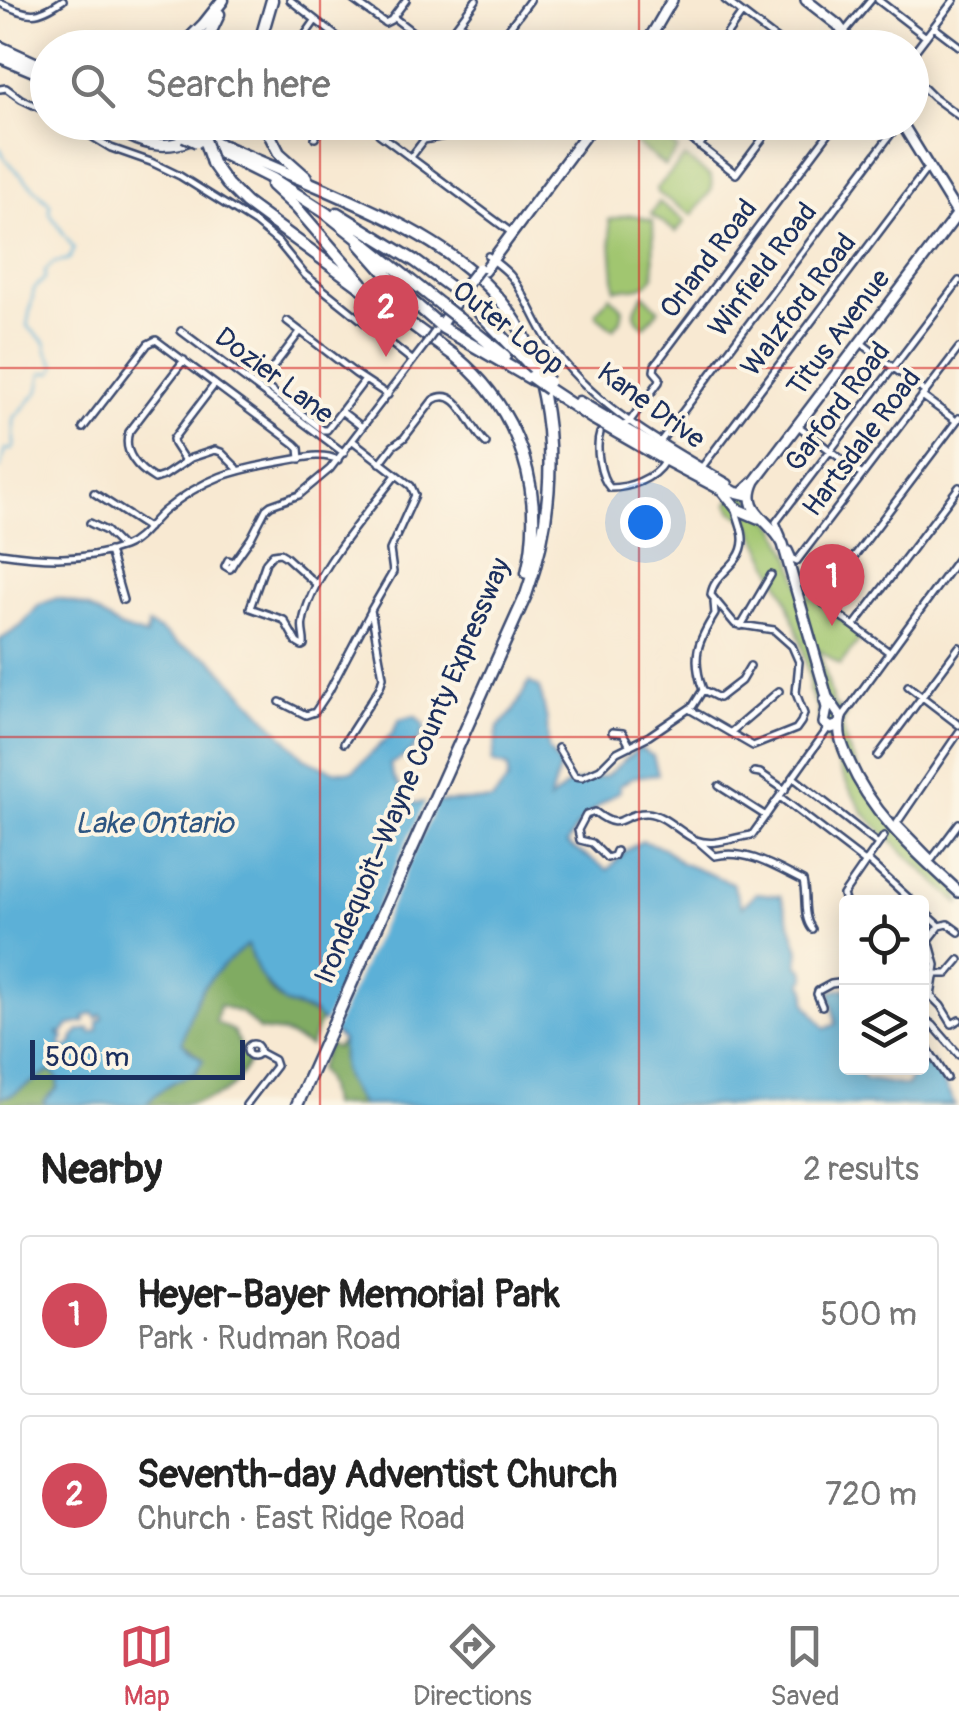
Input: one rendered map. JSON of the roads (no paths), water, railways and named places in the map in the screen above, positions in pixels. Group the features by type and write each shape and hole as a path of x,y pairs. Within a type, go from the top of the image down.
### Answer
{"highway":[{"path":"198,30 225,0"},
{"path":"211,30 225,0"},
{"path":"264,30 271,4"},
{"path":"0,47 30,60"},
{"path":"0,57 30,70"},
{"path":"138,140 160,145 188,140"},
{"path":"199,140 227,184 246,202 404,320"},
{"name":"Outer Loop","path":"203,140 331,216 531,372"},
{"name":"Outer Loop","path":"207,140 322,204 442,302"},
{"path":"209,140 355,203"},
{"path":"271,140 298,172 355,203"},
{"path":"216,150 286,197 361,281 404,320"},
{"name":"Irondequoit–Wayne County Expressway","path":"294,1105 516,619 542,540 550,475 546,412 537,370 512,316 473,274 439,248 355,203"},
{"path":"322,204 405,254 462,296 531,372 549,386"},
{"path":"331,216 438,328 531,372 549,386"},
{"path":"447,284 458,288 471,283"},
{"name":"Irondequoit–Wayne County Expressway","path":"404,320 464,364 493,394 514,431 527,466 533,503 532,569"},
{"name":"Outer Loop","path":"549,386 626,426"},
{"name":"Outer Loop","path":"549,386 587,416 666,460"}],"main road":[{"path":"658,30 674,0"},
{"path":"806,0 843,30"},
{"path":"438,328 578,140"},
{"path":"911,140 958,215"},
{"name":"Titus Avenue","path":"743,503 753,482 958,215"},
{"name":"Outer Loop","path":"626,426 728,485 743,503"},
{"name":"Outer Loop","path":"666,460 743,503"},
{"path":"728,485 742,490 753,482"},
{"path":"743,503 772,526 782,544 832,722 859,782 898,835 959,895"}],"street":[{"path":"0,3 34,15 63,0"},
{"path":"290,0 327,30"},
{"path":"353,0 383,22 389,22 406,0"},
{"path":"453,30 476,0"},
{"path":"506,30 530,0"},
{"path":"725,0 764,30"},
{"path":"845,30 874,0 917,30"},
{"path":"929,33 952,1"},
{"path":"729,30 742,13"},
{"path":"393,17 411,30"},
{"path":"309,30 316,21"},
{"path":"459,23 468,30"},
{"path":"934,27 959,46"},
{"path":"0,89 6,88 30,103"},
{"path":"929,93 959,116"},
{"path":"98,140 180,176 255,223 278,242 305,275 413,360"},
{"path":"388,140 510,231"},
{"path":"411,157 424,140"},
{"path":"692,140 736,174 762,140"},
{"path":"699,146 704,140"},
{"name":"Orland Road","path":"626,426 660,382 655,365 824,140"},
{"name":"Winfield Road","path":"660,442 886,140"},
{"name":"Walzford Road","path":"702,467 928,167"},
{"name":"Kane Drive","path":"490,258 511,276 547,342 566,366 626,426 660,442 728,485"},
{"name":"Garford Road","path":"796,561 776,522 959,281"},
{"path":"287,321 388,395"},
{"path":"234,562 266,509 300,494 338,460 438,328"},
{"name":"Dozier Lane","path":"181,331 344,453"},
{"path":"300,332 261,383 325,430 365,380"},
{"path":"83,428 152,341 160,342 295,444 300,459"},
{"path":"860,342 958,421 822,600 889,652"},
{"name":"Hartsdale Road","path":"796,561 959,348"},
{"path":"184,360 132,428 126,441 133,459 155,479 185,461 217,450 238,469"},
{"path":"185,461 174,439 214,384"},
{"path":"380,462 439,396 448,396 461,408 486,443"},
{"path":"341,410 363,428"},
{"path":"797,425 862,475"},
{"path":"600,434 597,442 604,481 612,489 655,474 666,460"},
{"path":"280,702 306,715 314,712 332,686 392,572 390,550 415,497 411,486 353,441"},
{"path":"0,553 55,559 109,551 134,541 164,511 200,486 238,469 323,455 338,460"},
{"path":"316,584 282,554 273,554 266,562 250,608 284,620 298,645 306,643 302,624 316,584 396,475"},
{"path":"854,626 959,487"},
{"path":"94,493 148,528"},
{"path":"743,503 741,553 712,586 716,614 698,648 703,690 719,698 741,681 750,666"},
{"path":"90,523 122,547"},
{"path":"109,551 123,600"},
{"path":"697,840 715,844 730,837 752,835 832,722 849,705 959,557"},
{"path":"740,626 772,575"},
{"path":"689,709 753,746 796,728 804,714 796,693 799,662 792,646 774,630 735,624 713,600"},
{"path":"344,743 384,677 371,610"},
{"path":"292,634 303,632"},
{"path":"878,756 959,647"},
{"path":"908,686 959,728 896,822 932,859 959,824"},
{"path":"558,748 571,773 579,777 600,768 617,752 689,709 703,690"},
{"path":"731,732 779,690"},
{"path":"612,732 623,733 630,746"},
{"path":"754,772 785,790"},
{"path":"794,778 878,844"},
{"path":"718,786 766,816"},
{"path":"780,798 905,895"},
{"path":"616,852 608,858 592,843 580,840 578,826 586,815 594,812 606,821 616,822 635,814 654,814 716,856 728,852 758,860 803,880 806,921 812,930"},
{"path":"847,895 884,836"},
{"path":"929,916 940,926"},
{"path":"929,939 940,926 948,924 959,932"},
{"path":"929,943 936,964 931,996 956,1022"},
{"path":"934,974 947,974 959,960"},
{"path":"822,1006 815,994 839,983"},
{"path":"929,1022 959,1055"},
{"path":"929,1051 947,1078"},
{"path":"246,1105 276,1066 274,1060 259,1052"}],"water":[{"name":"Lake Ontario","path":"57,598 88,607 119,627 146,636 148,625 161,631 177,644 210,658 304,758 334,771 353,771 392,734 399,720 415,716 425,726 419,739 408,754 390,764 413,803 492,800 508,780 508,767 492,762 498,727 513,712 529,682 540,688 548,749 560,766 549,801 569,784 606,776 639,748 653,756 658,774 633,777 619,786 620,791 589,814 567,844 608,870 624,852 642,841 664,848 681,863 732,883 742,907 756,893 781,896 799,950 798,965 806,978 802,983 806,1003 825,1029 836,1024 830,992 839,990 839,1075 862,1075 864,1079 907,1086 912,1075 929,1075 932,1061 955,1105 362,1105 344,1075 342,1040 313,1012 284,1003 260,975 247,945 212,977 192,1009 182,1042 203,1060 194,1074 167,1086 145,1105 47,1105 43,1102 58,1088 57,1077 50,1071 11,1095 0,1097 0,640 21,626 39,605","holes":["93,1013 97,1018 101,1014 98,1030 79,1031 65,1049 60,1045 64,1038 58,1032 85,1022 84,1017"]}],"waterway":[{"path":"0,148 5,159 50,204 49,212 74,249 69,259 53,263 34,289 27,326 45,342 56,366 53,372 42,373 39,391 14,418 14,447 5,449 0,469"}],"place":[{"name":"Seventh-day Adventist Church","path":"386,357"},
{"name":"Heyer-Bayer Memorial Park","path":"832,626"}]}
